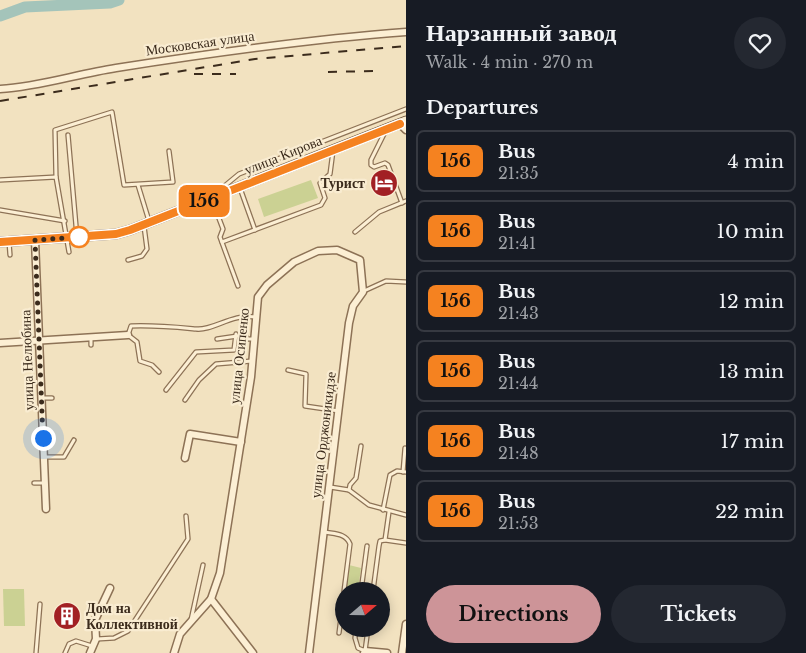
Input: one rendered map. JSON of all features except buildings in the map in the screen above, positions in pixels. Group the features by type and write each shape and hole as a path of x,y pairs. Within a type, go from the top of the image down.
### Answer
{"street":[{"name":"Московская улица","path":"0,89 24,88 107,69 222,51 406,32"},
{"name":"улица Кирова","path":"5,242 116,234 147,225 333,150 404,125"},
{"name":"улица Нелюбина","path":"35,240 46,509"},
{"name":"улица Осипенко","path":"174,653 180,634 211,599 220,573 253,361 258,297 267,285 294,262 326,249 344,252 360,260 363,292"},
{"name":"улица Орджоникидзе","path":"309,653 340,411 349,323 353,306 363,292"},
{"path":"0,343 128,335"},
{"path":"185,458 190,434 241,442"},
{"path":"91,650 96,639 95,620 110,588"},
{"path":"211,599 253,653"},
{"path":"402,653 406,624"},
{"path":"365,652 387,653"}],"lane":[{"path":"238,286 220,237 223,229 212,198 239,174 406,109"},
{"path":"69,252 65,220 56,177 55,130 112,112 124,185 173,182 169,151"},
{"path":"355,232 380,212 404,202 388,165 385,163 374,167 371,165 371,160 387,130"},
{"path":"68,135 78,237"},
{"path":"222,242 321,205 326,198 320,183 330,174 333,150"},
{"path":"0,180 56,177"},
{"path":"128,260 142,256 148,249 147,225 138,185"},
{"path":"239,187 255,230"},
{"path":"0,210 65,220"},
{"path":"5,242 10,255"},
{"path":"363,292 386,281 406,282"},
{"path":"160,372 152,365 140,361 137,342 135,338 128,335 131,326 178,326 197,330 238,317 257,317"},
{"path":"166,390 196,352 234,350 236,334"},
{"path":"217,339 236,334 244,335 248,339 255,339"},
{"path":"91,337 91,345"},
{"path":"185,400 200,380 216,364 253,361"},
{"path":"288,370 306,374 305,406 340,411"},
{"path":"42,398 52,398"},
{"path":"44,457 64,456 74,440"},
{"path":"349,490 350,485 356,478 361,446"},
{"path":"383,510 390,475 394,472 404,472 405,448"},
{"path":"34,483 45,483"},
{"path":"330,486 349,490 364,502 388,512 406,515"},
{"path":"385,540 388,512"},
{"path":"96,639 114,638 128,631 188,539 186,516"},
{"path":"324,532 342,535 349,540 345,582"},
{"path":"374,582 380,541 406,543"},
{"path":"362,582 367,546"},
{"path":"191,620 203,565"},
{"path":"36,653 40,604"},
{"path":"355,638 355,645 365,652 367,638"},
{"path":"65,653 69,644 76,642 91,650"}],"green space":[{"path":"311,180 318,198 264,217 258,199"},
{"path":"349,565 361,568 359,582 347,582"},
{"path":"3,589 24,589 25,626 4,626"}],"waterway":[{"path":"0,16 25,7 110,3 119,0"}],"railway":[{"path":"0,101 255,59 406,46"},
{"path":"328,72 373,71"},
{"path":"194,74 236,74"}],"bus line":[{"name":"156","path":"0,242 116,234 130,230 150,224 400,124"}],"place":[{"name":"Турист","path":"384,183"},
{"name":"Дом на Коллективной","path":"67,616"}],"route":[{"path":"43,438 35,240 79,237"}]}
